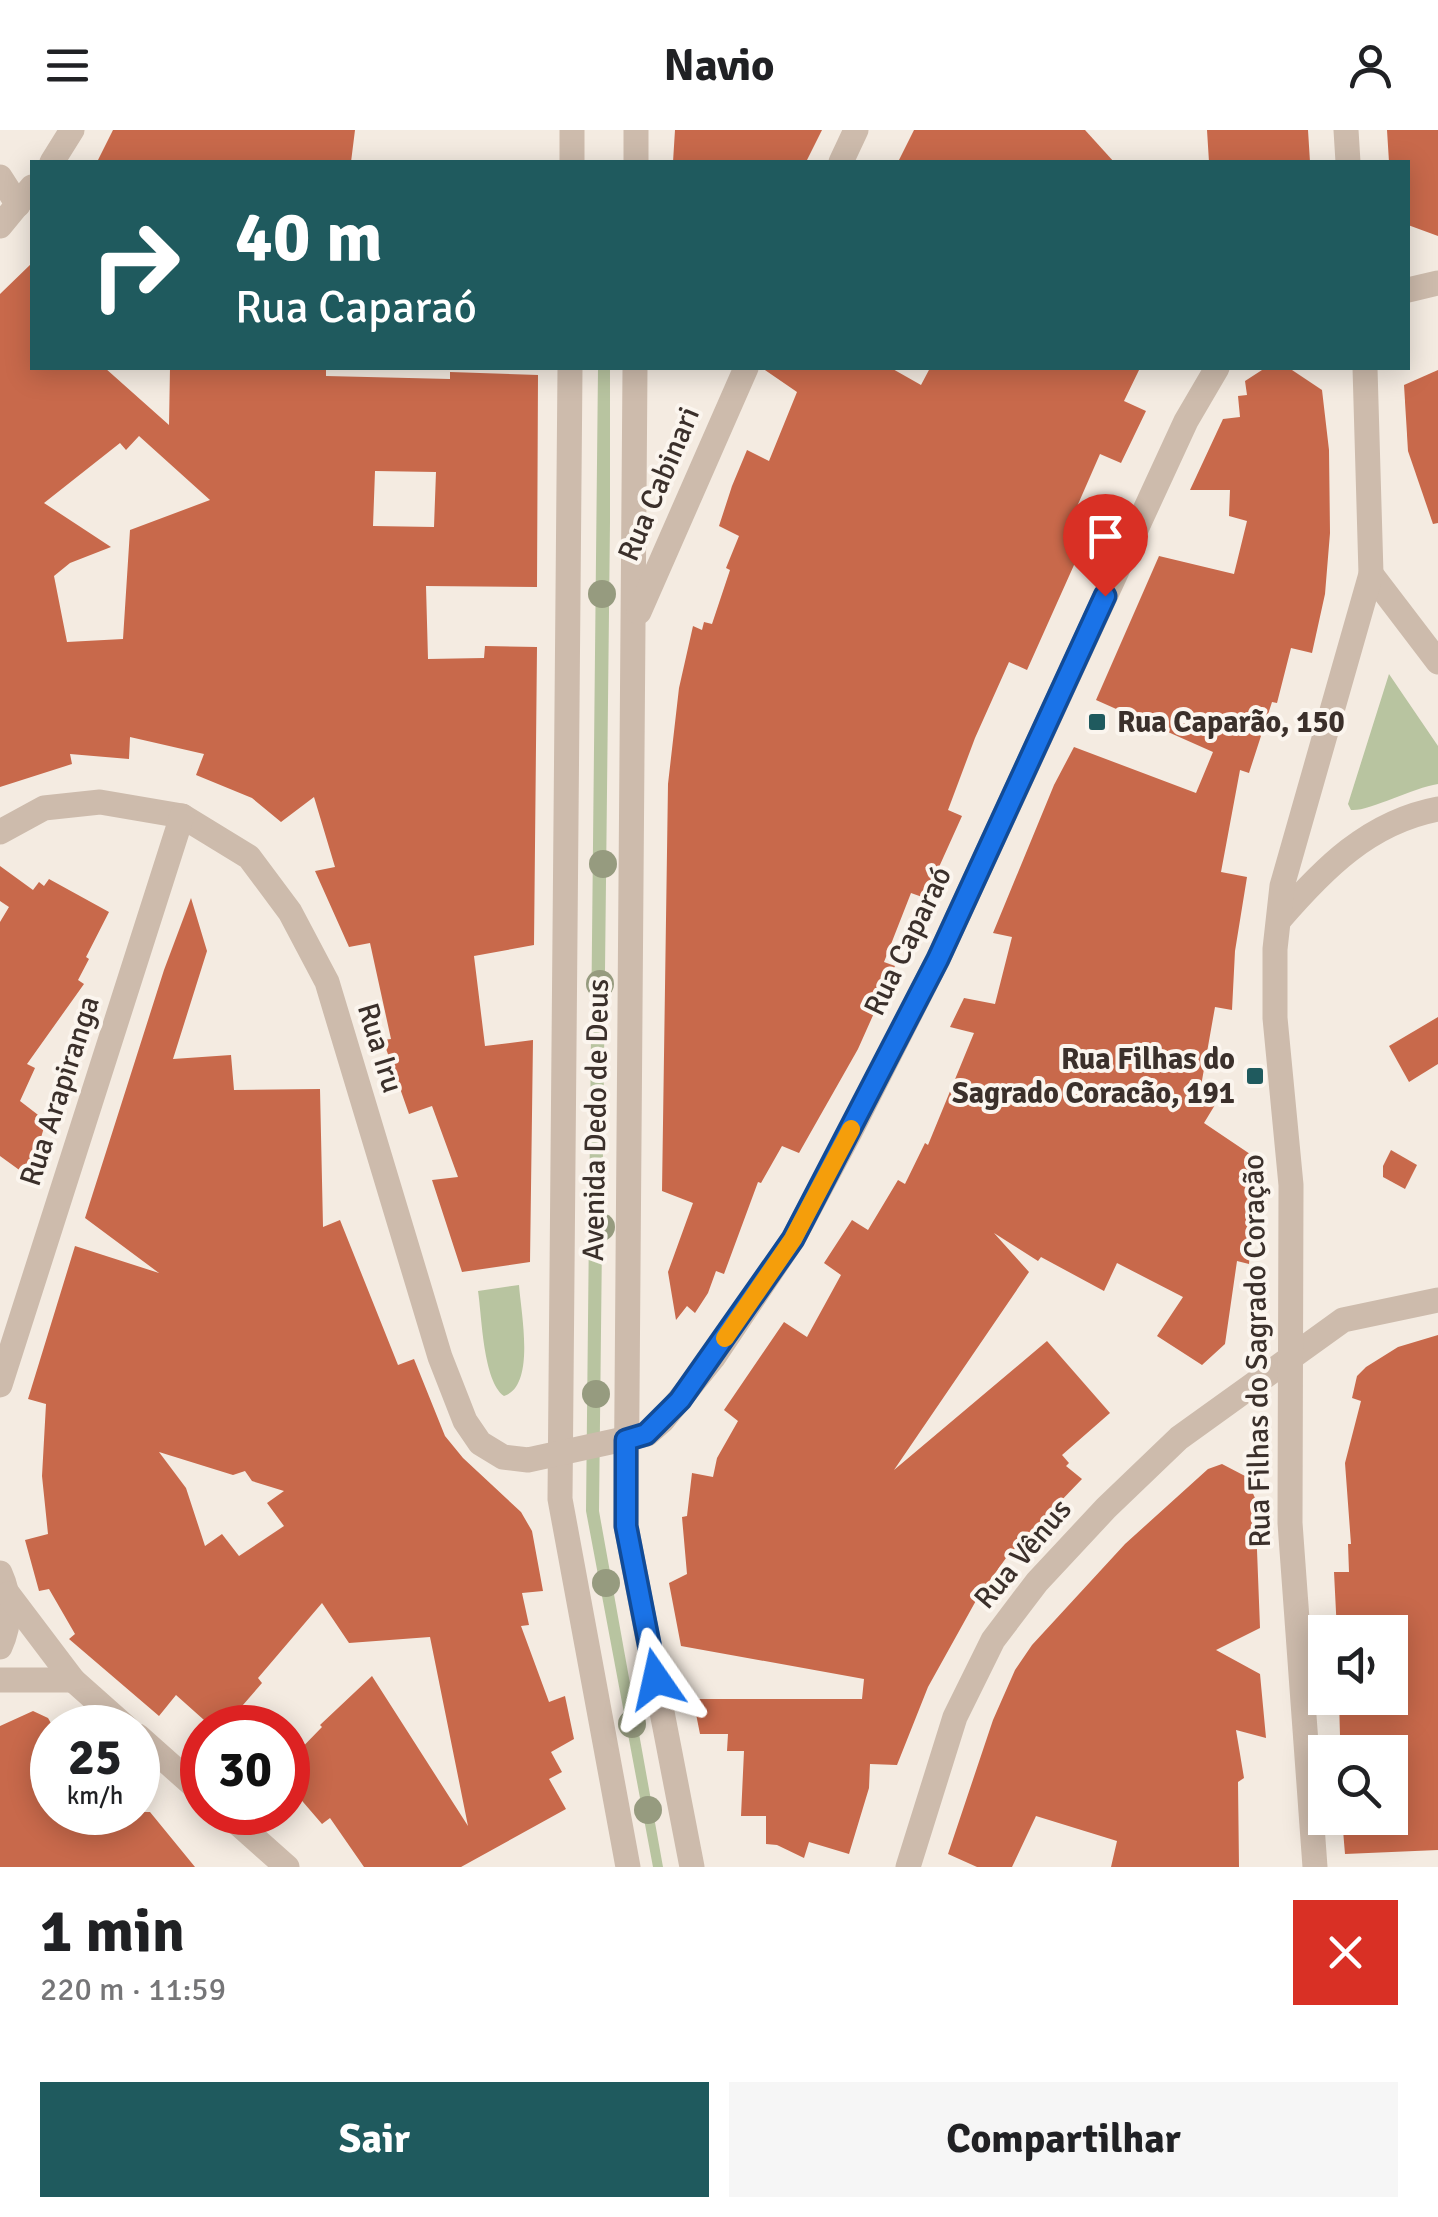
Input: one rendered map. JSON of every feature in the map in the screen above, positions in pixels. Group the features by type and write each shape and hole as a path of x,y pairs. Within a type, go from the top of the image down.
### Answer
{"street":[{"path":"53,160 72,130"},
{"path":"572,130 572,160"},
{"path":"636,130 636,160"},
{"path":"842,160 856,130"},
{"path":"1346,130 1348,160"},
{"path":"0,177 25,196 0,226"},
{"path":"1410,290 1438,283"},
{"name":"Avenida Dedo de Deus","path":"570,370 563,1516 628,1867"},
{"name":"Avenida Dedo de Deus","path":"635,370 626,1526 692,1867"},
{"name":"Rua Cabinari","path":"633,626 745,370"},
{"name":"Rua Caparaó","path":"561,1455 646,1434 680,1400 793,1239 938,959 1186,421 1216,370"},
{"name":"Rua Filhas do Sagrado Coração","path":"1315,1867 1290,1523 1292,1185 1275,1018 1282,886 1370,574 1364,370"},
{"path":"1370,574 1438,662"},
{"name":"Rua Iru","path":"0,832 44,808 100,802 182,816 250,857 290,912 327,982 440,1358 465,1421 480,1442 502,1457 528,1460 561,1455"},
{"path":"1279,920 1316,877 1353,845 1391,822 1438,808"},
{"name":"Rua Arapiranga","path":"0,1386 182,816"},
{"name":"Rua Vênus","path":"908,1867 955,1717 993,1640 1036,1582 1179,1438 1290,1356 1344,1320 1438,1300"},
{"path":"0,1647 8,1618 4,1583"},
{"path":"4,1583 73,1680 102,1705"},
{"path":"0,1680 73,1680"},
{"path":"160,1756 180,1773"},
{"path":"250,1835 287,1867"}],"green space":[{"path":"598,370 610,370 599,1511 663,1867 653,1867 586,1511"},
{"path":"1389,674 1438,746 1438,784 1351,810 1348,804"},
{"path":"519,1285 523,1364 514,1390 504,1396 488,1363 478,1291"}],"building":[{"path":"113,130 355,130 351,160 98,160"},
{"path":"675,130 822,130 807,160 673,160"},
{"path":"914,130 1085,130 1112,160 899,160"},
{"path":"1207,130 1308,130 1310,160 1209,160"},
{"path":"1387,130 1438,130 1438,236 1410,226 1410,160 1389,160"},
{"path":"30,265 30,370 107,370 169,425 170,370 326,370 326,376 450,379 450,372 538,375 537,587 426,586 428,659 484,658 485,646 537,647 534,945 474,956 485,1046 533,1040 530,1262 462,1272 432,1180 458,1177 432,1106 409,1114 383,1040 391,1039 370,943 349,947 315,871 335,867 314,797 281,822 252,798 196,775 204,754 130,737 129,759 70,754 72,764 0,787 0,294","holes":["139,436 210,500 130,530 123,639 67,642 54,576 70,563 111,547 44,503 120,443 126,450","375,471 436,472 434,527 373,526"]},
{"path":"765,370 895,370 921,385 929,370 1139,370 1124,401 1146,411 1121,463 1100,454 1072,518 1091,527 1027,670 1009,662 975,738 948,810 962,816 925,898 911,893 884,962 895,966 858,1049 799,1153 782,1146 761,1183 758,1182 724,1274 716,1271 695,1313 687,1306 676,1320 668,1272 693,1203 662,1191 668,784 679,688 693,626 702,630 704,622 712,624 730,570 726,568 739,536 719,526 732,486 747,450 769,461 797,392"},
{"path":"1262,370 1292,370 1322,390 1329,450 1330,533 1325,594 1312,653 1291,648 1277,703 1272,702 1249,773 1240,770 1221,872 1247,877 1235,951 1232,1010 1215,1007 1201,1086 1224,1090 1204,1123 1250,1154 1255,1186 1249,1264 1237,1261 1225,1344 1202,1365 1157,1336 1183,1297 1117,1263 1104,1291 1041,1257 1038,1261 994,1233 1029,1272 894,1470 1047,1341 1110,1413 1062,1455 1069,1463 1066,1466 1082,1479 1006,1558 978,1597 928,1687 897,1765 870,1764 869,1788 849,1854 809,1842 804,1858 766,1844 766,1816 741,1816 744,1751 727,1751 728,1734 700,1734 693,1699 862,1699 864,1679 681,1646 669,1583 687,1574 682,1517 687,1516 692,1473 713,1477 717,1458 738,1421 724,1410 784,1322 807,1337 841,1275 824,1263 852,1220 868,1230 898,1180 905,1184 925,1143 928,1145 974,1033 950,1027 964,998 995,1004 1012,937 993,933 1054,785 1074,747 1196,793 1213,752 1096,700 1159,556 1234,574 1247,521 1229,516 1230,490 1190,490 1223,419 1240,417 1238,396 1247,395 1245,381"},
{"path":"1438,370 1438,523 1433,524 1408,451 1404,385"},
{"path":"0,866 33,890 39,882 44,886 49,879 109,912 78,980 84,984 27,1064 35,1068 20,1101 46,1121 29,1177 0,1156 0,922 9,907 0,901"},
{"path":"191,898 207,951 173,1059 231,1055 234,1090 320,1089 323,1227 340,1220 398,1365 414,1359 445,1436 521,1512 532,1531 543,1591 522,1593 529,1625 521,1626 549,1702 565,1696 574,1739 551,1752 562,1772 549,1779 566,1809 461,1867 364,1867 330,1818 322,1824 310,1810 310,1739 372,1676 468,1826 430,1637 349,1643 322,1603 258,1678 262,1683 243,1705 187,1705 176,1695 160,1715 160,1705 146,1705 69,1639 75,1634 49,1589 39,1591 25,1540 48,1534 42,1476 46,1404 28,1399 75,1246 159,1273 85,1218","holes":["159,1452 233,1475 245,1471 252,1481 284,1491 267,1503 284,1526 239,1556 222,1534 205,1546 186,1488"]},
{"path":"1438,1017 1438,1064 1409,1082 1389,1046"},
{"path":"1391,1150 1417,1165 1405,1189 1383,1177 1383,1166"},
{"path":"1438,1335 1438,1850 1345,1854 1343,1835 1408,1835 1408,1735 1340,1735 1339,1715 1408,1715 1408,1615 1336,1615 1334,1572 1349,1572 1351,1544 1345,1463 1361,1401 1352,1398 1357,1376 1398,1347"},
{"path":"1222,1464 1245,1476 1255,1498 1260,1628 1216,1650 1260,1674 1266,1738 1236,1730 1244,1778 1238,1782 1239,1867 1111,1867 1117,1841 1036,1816 1012,1867 977,1867 948,1854 993,1720 1015,1670 1032,1645 1125,1544 1208,1469"},
{"path":"30,1712 30,1835 160,1835 160,1824 195,1867 0,1867 0,1726"}],"slow traffic":[{"path":"725,1338 793,1239 851,1129"}],"place":[{"name":"Rua Caparão, 150","path":"1097,722"},
{"name":"Rua Filhas do Sagrado Coracão, 191","path":"1255,1076"}],"route":[{"path":"656,1679 626,1526 626,1440 646,1434 680,1400 793,1239 938,959 1105,596"}]}
